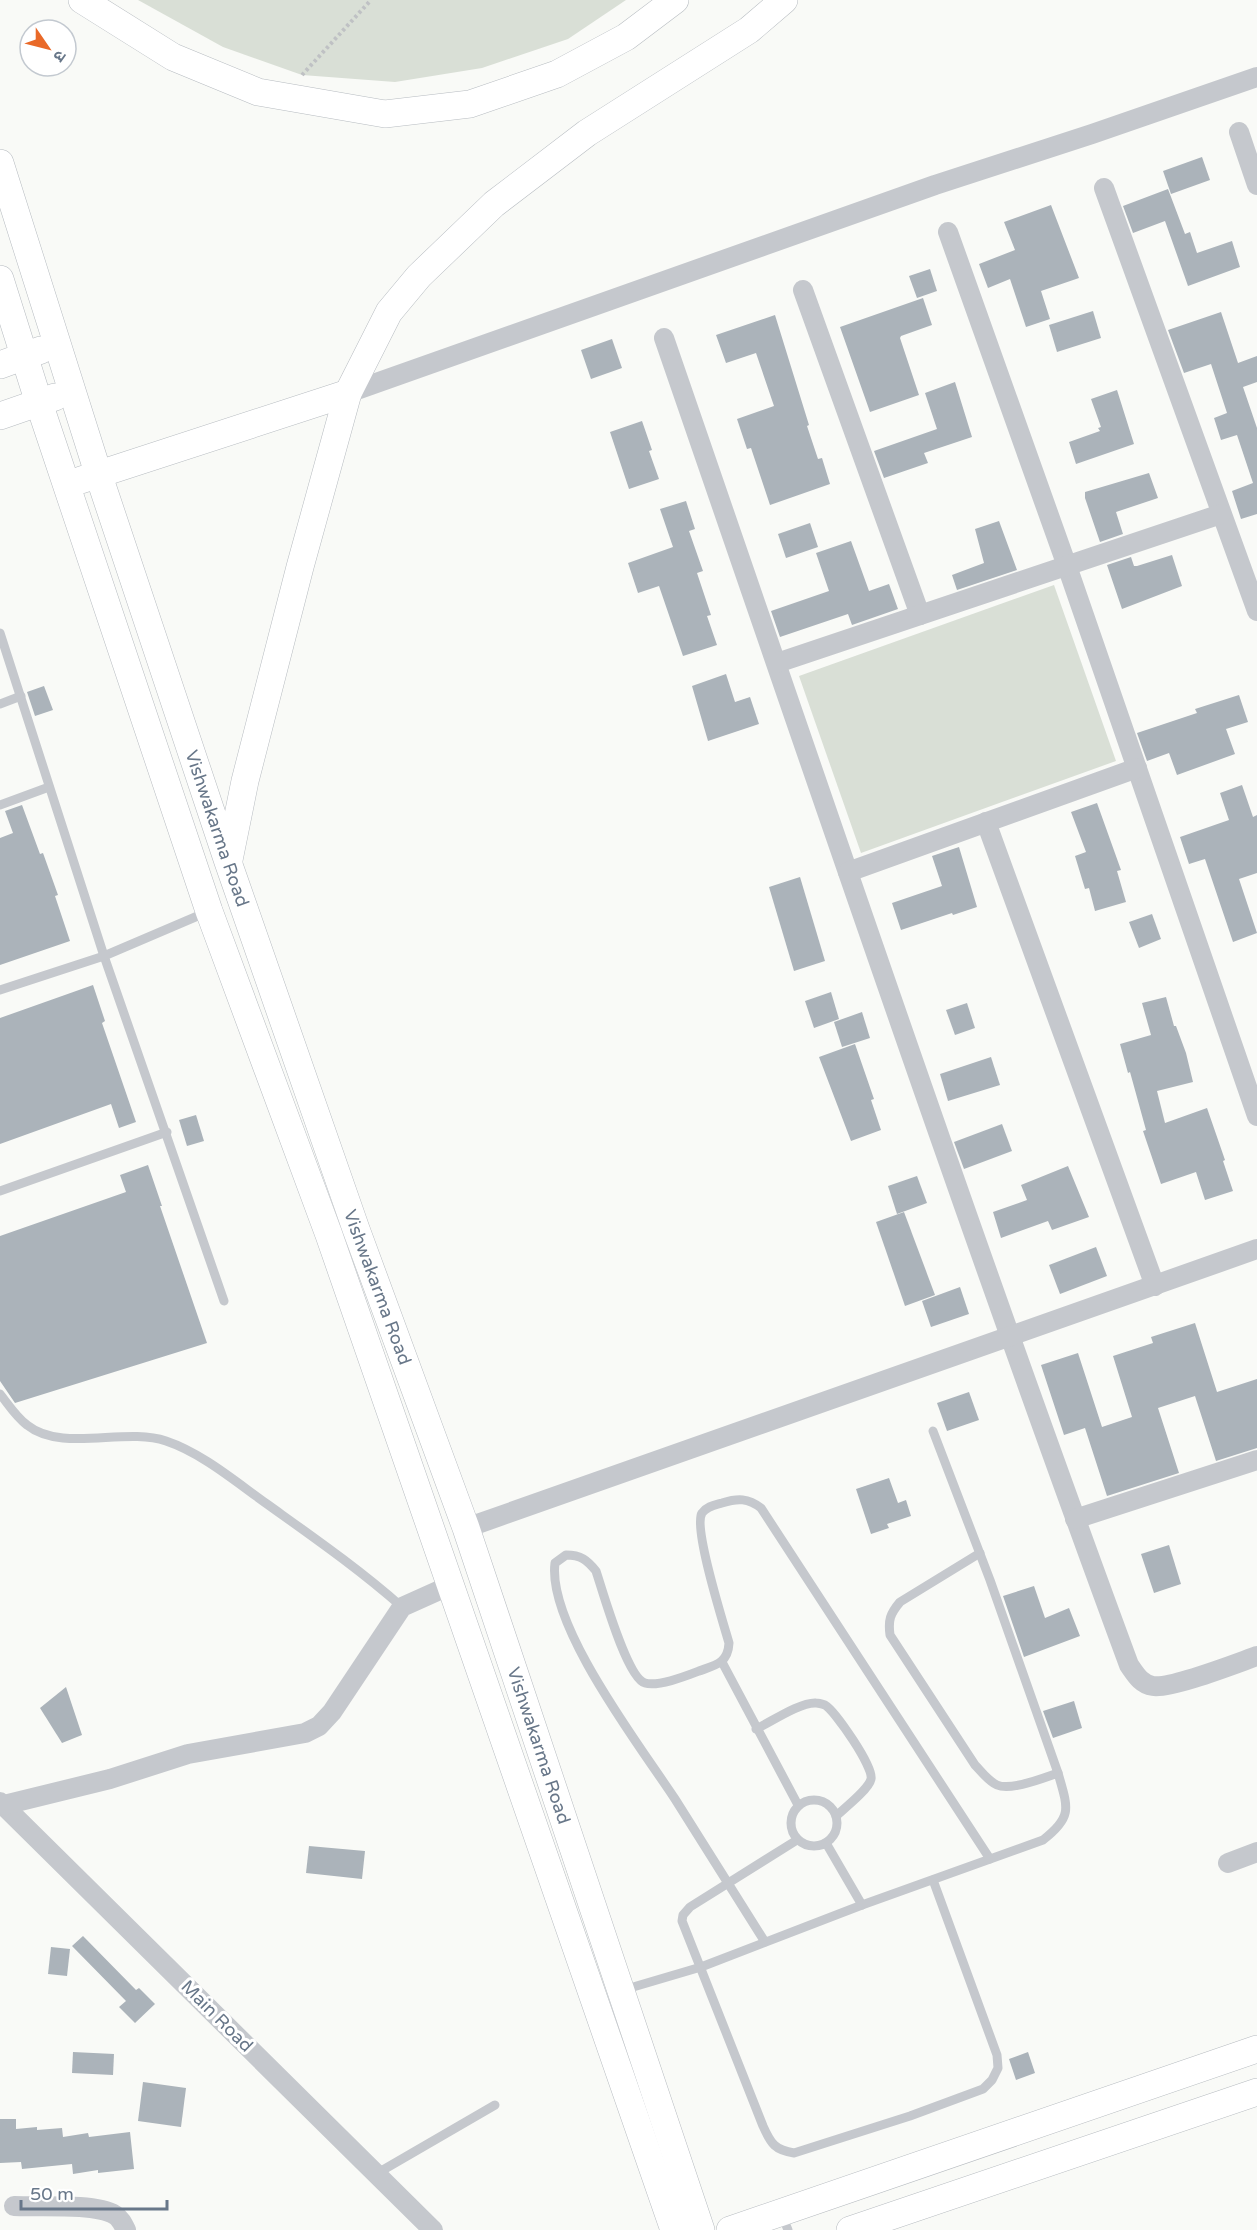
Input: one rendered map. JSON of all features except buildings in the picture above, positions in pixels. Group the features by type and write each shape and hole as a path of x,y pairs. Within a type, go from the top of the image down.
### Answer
{"main road":[{"path":"82,0 173,57 258,92 385,114 470,104 557,74 626,38 675,0"},
{"path":"228,862 245,781 348,393 389,312 401,296 452,243 494,204 587,133 749,30 784,0"},
{"name":"Vishwakarma Road","path":"0,163 99,476 228,862 356,1229 466,1528 701,2230"},
{"name":"Vishwakarma Road","path":"0,279 12,361 39,403 209,911 329,1235 674,2230"},
{"path":"12,361 59,344"},
{"path":"0,416 73,390"},
{"path":"66,484 99,476 348,393"},
{"path":"378,1376 407,1368"},
{"path":"730,2230 784,2221 1257,2049"},
{"path":"850,2230 1257,2092"}],"street":[{"path":"348,393 935,185 1257,77"},
{"path":"1239,132 1257,185"},
{"path":"1104,188 1257,611"},
{"path":"948,232 1067,566 1257,1116"},
{"path":"803,290 920,615"},
{"path":"664,338 848,872 1076,1519 1130,1665 1141,1681 1154,1686 1170,1685 1257,1656"},
{"path":"777,663 1221,514"},
{"path":"848,872 1137,768"},
{"path":"986,822 1155,1286"},
{"path":"466,1528 1257,1249"},
{"path":"1076,1519 1257,1461"},
{"path":"2,1803 110,1779 188,1754 284,1739 305,1733 319,1726 332,1712 402,1607 451,1585"},
{"name":"Main Road","path":"2,1803 433,2230"},
{"path":"1228,1863 1257,1852"},
{"path":"14,2206 87,2208 106,2211 118,2216 126,2230"}],"lane":[{"path":"0,633 104,956 224,1300"},
{"path":"0,704 21,696"},
{"path":"0,805 49,787"},
{"path":"0,990 104,956 209,911"},
{"path":"0,1191 166,1132"},
{"path":"0,1394 28,1426 39,1432 72,1439 146,1436 167,1441 191,1453 235,1481 368,1577 402,1607"},
{"path":"621,1991 700,1967 1042,1840 1058,1828 1066,1814 1066,1802 1058,1773 980,1553 933,1431"},
{"path":"765,1942 604,1693 571,1630 558,1599 553,1578 555,1563 566,1555 578,1555 588,1561 596,1571 628,1662 637,1678 644,1683 655,1684 722,1662 728,1654 729,1643 702,1544 701,1514 708,1507 741,1498 753,1502 761,1508 990,1859"},
{"path":"980,1553 900,1602 891,1612 888,1622 890,1635 975,1765 986,1777 997,1785 1009,1787 1058,1773"},
{"path":"722,1662 798,1805"},
{"path":"756,1729 801,1706 814,1702 825,1705 836,1716 871,1772 871,1779 866,1787 836,1816"},
{"path":"813,1799 827,1804 836,1816 836,1832 826,1844 811,1847 797,1840 790,1826 791,1818 798,1805 813,1799"},
{"path":"797,1840 690,1907 683,1915 684,1929 769,2140 780,2151 794,2154 910,2116 983,2089 992,2080 998,2068 998,2055 933,1880"},
{"path":"826,1844 862,1905"},
{"path":"376,2174 495,2105"}],"path":[{"path":"302,75 371,0"}],"shaded area":[{"path":"138,0 626,0 568,39 482,68 395,82 302,75 223,47"},
{"path":"1054,585 1116,761 861,853 799,676"}]}
